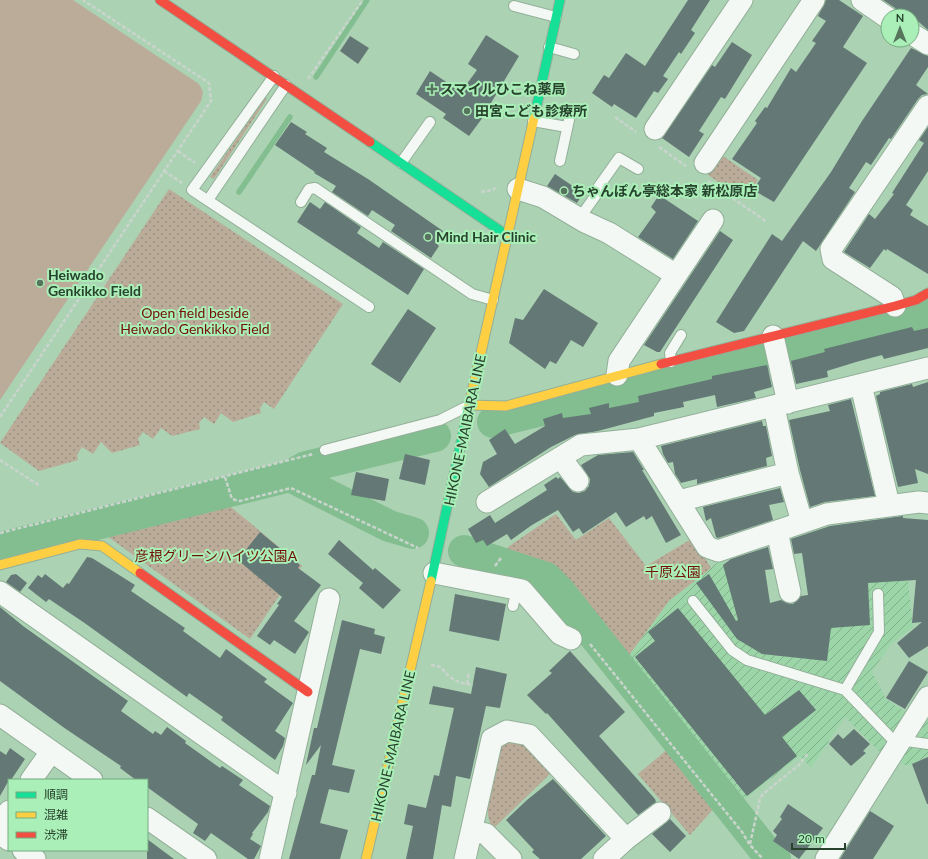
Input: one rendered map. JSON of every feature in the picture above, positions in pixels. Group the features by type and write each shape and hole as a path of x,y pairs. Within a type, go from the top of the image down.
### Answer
{"street":[{"path":"160,0 508,236"},
{"name":"HIKONE-MAIBARA LINE","path":"366,859 434,572 560,0"},
{"path":"655,129 742,0"},
{"path":"705,163 814,0"},
{"path":"894,306 892,297 833,259 831,249 928,106"},
{"path":"518,189 543,197 579,219 612,228 676,275"},
{"path":"617,375 619,361 676,275 709,217"},
{"path":"470,405 506,406 617,375 671,362 775,346 797,326 850,312 894,306 916,300 928,293"},
{"path":"775,346 788,473 802,522"},
{"path":"487,502 562,458 581,445 639,439 928,368"},
{"path":"861,385 889,505"},
{"path":"639,439 707,547 718,551 827,514 889,505 928,503"},
{"path":"562,458 578,481"},
{"path":"679,501 788,473"},
{"path":"777,531 790,592"},
{"path":"0,565 80,544 102,546 308,692"},
{"path":"434,572 515,597 522,590 560,634 571,639"},
{"path":"0,592 286,793"},
{"path":"270,859 330,598"},
{"path":"826,859 928,697"},
{"path":"0,715 91,779"},
{"path":"465,859 492,739 507,730 529,735 626,839"},
{"path":"32,779 52,752"},
{"path":"0,824 8,812"},
{"path":"604,859 626,839 660,813"},
{"path":"148,819 206,859"},
{"path":"472,831 486,834 511,859"},
{"path":"24,851 35,859"}],"lane":[{"path":"514,6 556,18"},
{"path":"550,47 574,54"},
{"path":"274,76 192,190 369,307"},
{"path":"208,200 286,85"},
{"path":"533,120 568,124 560,161"},
{"path":"401,163 430,122"},
{"path":"579,219 596,195 597,189 619,158 638,169"},
{"path":"301,202 309,189 315,188 472,294 493,300"},
{"path":"671,362 670,353 681,335"},
{"path":"325,450 440,420 470,405"},
{"path":"845,690 879,632 878,594"},
{"path":"693,601 732,650 747,660 845,690 892,739 928,744"}],"path":[{"path":"0,417 211,101 209,83 83,0"},
{"path":"315,68 363,0"},
{"path":"164,171 192,190"},
{"path":"0,533 225,478 325,450"},
{"path":"0,460 40,486"},
{"path":"225,478 232,499 240,501 291,488 418,548"},
{"path":"493,569 501,558"},
{"path":"571,639 584,639 593,647 742,832 750,845 763,859"},
{"path":"435,666 441,667 446,675 457,682 473,685"},
{"path":"467,684 469,672"},
{"path":"750,845 760,799 763,794 798,765 808,753"}],"shaded area":[{"path":"905,552 913,627 891,644 872,672 886,699 909,714 882,754 845,717 811,768 800,756 740,803 627,658 669,601 722,559 765,620 835,627 829,557"},
{"path":"928,715 928,756 907,766 899,762"}],"green space":[{"name":"Heiwado Genkikko Field","path":"0,0 73,0 199,84 203,92 201,101 0,400"},
{"path":"265,98 267,99 214,179 210,177"},
{"path":"723,156 758,180 745,200 708,175"},
{"name":"Open field beside Heiwado Genkikko Field","path":"169,189 343,304 274,409 264,402 260,408 261,413 233,422 221,413 214,424 204,417 199,423 200,429 172,436 161,428 153,439 143,432 138,439 140,445 112,453 101,442 93,454 82,447 77,455 78,460 39,471 0,443"},
{"name":"彦根グリーンハイツ公園A","path":"226,503 302,566 279,596 250,639 100,531"},
{"name":"千原公園","path":"556,514 576,540 609,518 646,566 693,538 711,568 669,601 627,658 623,660 587,612 555,578 547,572 535,567 496,557 498,554"},
{"path":"512,741 526,744 551,773 494,828 490,822 488,813 489,790 499,748"},
{"path":"669,748 716,806 690,835 638,774"}],"building":[{"path":"688,0 710,0 691,30 695,33 681,54 679,52 663,76 668,79 658,93 654,91 636,118 614,104 612,107 592,93 604,75 609,78 626,53 645,66"},
{"path":"826,0 839,0 863,16 843,47 867,63 774,202 753,190 761,178 732,159 757,123 755,121 765,107 767,108 791,68 796,72 816,43 812,41 826,21 818,16"},
{"path":"883,0 928,0 928,30 920,23 920,8 895,8"},
{"path":"486,35 519,56 488,108 489,109 469,136 443,118 446,114 416,94 430,71 461,92 477,70 468,64"},
{"path":"350,36 369,48 358,64 340,51"},
{"path":"732,42 752,55 725,99 721,97 699,131 704,134 689,157 662,138 712,65 715,67"},
{"path":"911,48 928,56 928,67 916,85 928,94 922,95 918,99 891,139 889,138 871,165 866,162 849,188 855,192 816,251 803,241 744,331 734,333 716,322 772,234 782,241 831,172 862,121"},
{"path":"291,122 307,132 305,134 327,148 324,152 368,179 443,231 436,243 439,246 431,258 391,231 395,225 372,210 368,216 332,192 336,186 314,173 315,172 275,145"},
{"path":"928,127 928,171 906,205 913,210 910,215 928,226 928,274 887,249 886,251 884,249 870,268 844,252 869,214 875,219 894,194 892,193 924,143 919,140"},
{"name":"ちゃんぽん亭総本家 新松原店","path":"555,174 583,193 577,203 547,186"},
{"path":"659,195 698,221 673,259 638,237 656,212 651,207"},
{"path":"310,202 320,209 325,202 361,227 357,233 379,248 383,242 424,269 408,295 297,222"},
{"path":"720,231 733,240 660,352 657,352 644,345"},
{"path":"544,289 598,323 583,347 571,340 556,364 550,361 545,369 509,343 515,318 523,320"},
{"path":"408,309 436,328 400,383 371,364"},
{"path":"912,327 914,331 928,328 928,348 884,359 882,355 856,362 827,371 828,377 796,384 791,361 825,352 824,349"},
{"path":"767,365 772,387 754,392 756,398 717,407 715,395 683,402 684,407 654,413 654,416 598,431 575,435 551,447 489,487 480,474 483,462 497,454 489,440 505,429 515,444 545,426 543,419 562,413 563,418 591,414 589,408 609,403 609,408 639,402 638,396 712,379 712,376"},
{"path":"928,382 928,474 915,469 918,483 898,487 876,396 880,394 880,392 912,384 913,387"},
{"path":"851,399 875,496 825,502 810,507 789,420 830,411 828,405"},
{"path":"762,421 763,426 766,426 772,456 766,458 767,466 697,484 697,479 681,483 675,474 673,462 668,463 663,454 661,446"},
{"path":"633,452 644,470 642,470 681,535 666,543 652,516 646,520 644,516 626,527 616,512 583,534 579,528 573,532 558,510 532,525 511,540 507,534 487,546 483,540 476,543 468,529 490,515 495,523 547,490 544,485 556,477 558,479 560,477 573,492 579,493 585,491 589,486 590,479 581,465 598,455"},
{"path":"405,454 430,460 425,485 399,479"},
{"path":"356,472 389,479 385,501 351,495"},
{"path":"780,488 784,502 769,505 773,520 718,538 716,537 711,518 706,521 703,507"},
{"path":"903,516 903,518 928,520 928,646 909,658 897,643 922,622 912,623 916,580 868,583 870,625 831,628 827,661 762,654 737,639 696,583 709,574 736,621 738,620 723,565 731,559 768,547 773,569 765,570 770,603 781,600 793,604 801,596 808,595 802,553 794,554 791,539 830,526"},
{"path":"260,532 300,565 298,568 321,585 294,621 309,632 295,654 274,640 270,645 257,636 279,605 277,604 282,597 238,560"},
{"path":"339,540 373,570 375,568 401,590 383,609 359,588 363,583 328,554"},
{"path":"87,557 92,558 135,585 131,591 185,628 183,631 220,658 226,649 267,679 264,682 293,703 275,731 285,738 283,746 275,760 221,720 223,717 189,693 187,697 86,624 49,599 46,602 28,588 38,575 42,578 45,574 63,588 67,583 69,584"},
{"path":"16,574 27,583 20,592 6,582 11,575"},
{"path":"455,594 506,604 499,641 449,631"},
{"path":"0,607 23,626 128,701 121,711 153,734 155,731 161,735 167,727 186,741 185,743 220,768 222,766 243,780 239,785 270,806 268,812 252,833 253,834 250,839 261,846 254,859 248,859 211,833 205,841 193,833 198,824 148,788 148,779 135,779 120,768 121,766 63,727 0,681"},
{"path":"678,608 765,715 799,690 816,710 782,737 797,756 747,796 635,657 655,641 648,632"},
{"path":"342,620 375,629 374,634 385,637 381,654 360,649 332,765 355,770 349,793 329,789 320,823 348,830 340,859 289,859 312,775 315,775 321,745 306,765 314,728 317,728"},
{"path":"570,651 625,712 599,736 655,799 656,802 638,815 547,713 546,714 527,695 552,673 549,671"},
{"path":"909,661 928,672 905,709 886,698"},
{"path":"476,667 507,674 500,708 486,706 470,779 456,776 451,807 442,805 433,859 406,859 413,826 404,824 408,804 426,808 434,775 439,776 454,708 429,704 433,686 471,694"},
{"path":"854,729 870,744 863,751 866,753 851,766 829,744 838,734 843,739"},
{"path":"10,748 25,759 12,779 8,779 0,796 0,751 6,755"},
{"path":"928,757 928,804 927,804 912,764"},
{"path":"553,779 606,836 581,859 540,859 532,852 534,850 506,820 527,800"},
{"path":"788,804 823,828 799,859 773,841 777,835 773,831 782,819 780,817"},
{"path":"870,811 894,826 873,859 840,859"},
{"path":"670,819 686,836 670,852 652,834"},
{"path":"148,840 174,859 147,859"}],"waterway":[{"path":"316,77 367,0"},
{"path":"239,192 290,117"},
{"path":"493,422 917,318 928,314"},
{"path":"0,548 290,476 306,467 435,436"},
{"path":"290,476 389,526 413,533"},
{"path":"464,551 546,578 559,591 762,847 775,859"}],"traffic: fast":[{"path":"534,118 560,0"},
{"path":"370,142 508,236"},
{"path":"431,581 468,410"}],"traffic: slow":[{"path":"468,410 534,118"},
{"path":"470,405 506,406 661,364"},
{"path":"0,565 80,544 102,546 140,573"},
{"path":"366,859 431,581"}],"traffic: jam":[{"path":"160,0 370,142"},
{"path":"661,364 895,306 916,300 928,293"},
{"path":"140,573 308,692"}],"place":[{"name":"スマイルひこね薬局","path":"432,89"},
{"name":"田宮こども診療所","path":"467,111"},
{"name":"ちゃんぽん亭総本家 新松原店","path":"564,191"},
{"name":"Mind Hair Clinic","path":"428,237"},
{"name":"Heiwado Genkikko Field","path":"40,283"}]}
